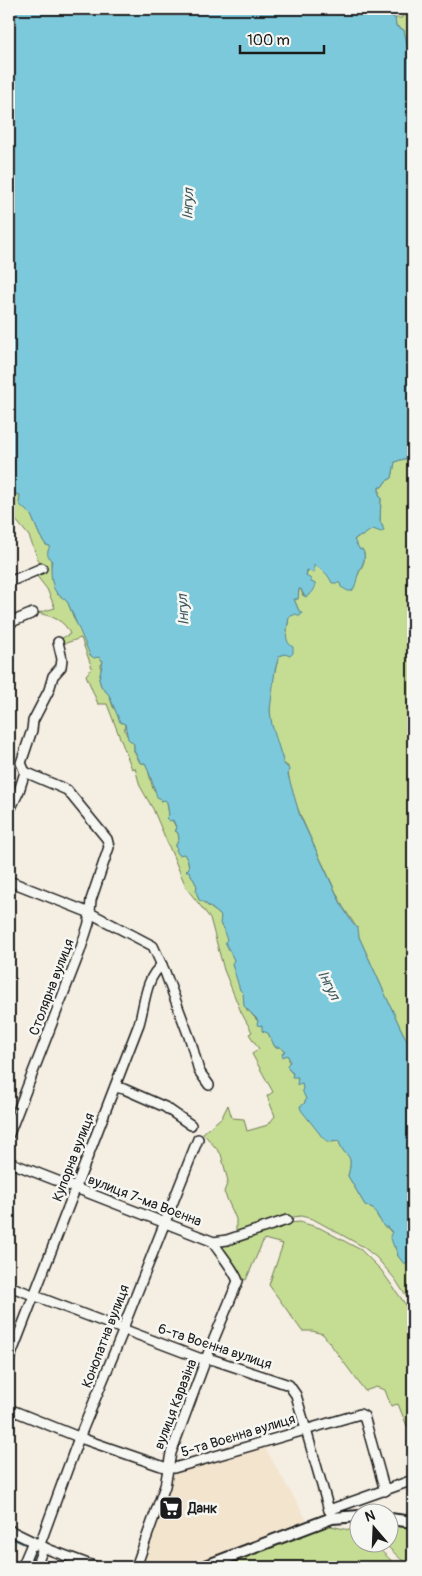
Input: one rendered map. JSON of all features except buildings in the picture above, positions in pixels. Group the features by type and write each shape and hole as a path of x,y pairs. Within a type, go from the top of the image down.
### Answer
{"main road":[{"path":"203,1567 331,1514 350,1515"},
{"path":"400,1520 413,1522"}],"street":[{"path":"9,582 42,568"},
{"path":"9,623 33,613"},
{"path":"9,812 25,772 21,763 32,730 33,721 49,690 51,681 61,667 62,659 58,642"},
{"name":"Столярна вулиця","path":"9,1134 80,951 89,923 91,900 109,847 107,839 67,790 25,772"},
{"path":"9,881 90,913 153,946 191,1042 199,1071 209,1085"},
{"name":"Купорна вулиця","path":"9,1360 139,1024 146,992 156,970 162,965"},
{"path":"115,1087 165,1107 191,1125"},
{"name":"Конопатна вулиця","path":"36,1567 42,1551 40,1544 80,1438 198,1139"},
{"name":"вулиця 7-ма Воєнна","path":"9,1162 214,1242 227,1240 287,1220"},
{"name":"вулиця 7-ма Воєнна","path":"214,1242 229,1267 234,1270 238,1281"},
{"name":"вулиця Каразіна","path":"136,1567 165,1486 170,1453 238,1281"},
{"name":"6-та Воєнна вулиця","path":"9,1286 199,1358 289,1386 296,1395 331,1514"},
{"name":"5-та Воєнна вулиця","path":"9,1409 80,1438 167,1468 179,1467 357,1414 362,1415 385,1491"},
{"path":"331,1514 354,1500 413,1480"},
{"path":"354,1500 355,1504"},
{"path":"9,1530 50,1550 96,1567"},
{"name":"Конопатна вулиця","path":"22,1567 31,1546 40,1544"}],"shaded area":[{"path":"262,1443 307,1520 193,1567 139,1567 159,1511 166,1499 170,1472"}],"green space":[{"path":"398,9 413,9 413,72 404,30 396,26 395,18 402,18 402,12"},
{"path":"413,456 413,1053 356,928 341,903 302,820 291,787 288,766 284,764 273,731 270,711 277,663 279,656 285,654 288,645 286,640 289,616 299,611 294,599 298,599 299,589 301,589 303,596 311,582 306,576 308,570 314,565 323,569 329,576 358,575 364,562 364,552 362,549 360,550 354,541 357,537 362,536 373,528 376,530 383,527 380,521 381,498 379,496 379,487 382,487 386,481 392,478 395,462"},
{"path":"9,487 20,495 20,504 31,515 46,545 50,546 52,581 57,594 68,603 75,621 103,662 99,679 101,686 109,695 113,707 125,724 126,733 134,744 134,751 140,763 145,763 147,766 153,789 167,802 169,815 177,829 175,831 178,833 179,839 175,847 184,853 188,861 189,871 197,886 198,896 221,916 221,926 224,928 234,960 240,990 243,993 247,1011 268,1033 275,1047 280,1047 289,1058 289,1070 296,1077 298,1076 298,1084 302,1083 306,1099 304,1104 317,1129 327,1141 339,1141 350,1159 348,1176 365,1205 373,1208 379,1219 392,1233 391,1236 398,1256 404,1263 407,1262 413,1265 413,1307 395,1279 376,1257 362,1246 313,1219 301,1216 285,1218 236,1235 236,1219 224,1192 228,1181 221,1154 203,1133 222,1117 228,1105 232,1118 244,1119 247,1131 268,1125 275,1116 267,1096 273,1092 252,1054 259,1049 249,1034 252,1032 241,1012 224,970 210,918 187,889 153,809 140,786 135,768 132,769 107,704 98,704 86,675 92,668 81,638 60,645 58,640 70,634 68,629 57,619 38,613 55,608 47,589 36,575 41,567 29,536 11,514 9,516"},
{"path":"300,1222 320,1228 361,1250 381,1270 413,1315 413,1424 407,1426 398,1404 391,1406 385,1390 376,1387 365,1391 323,1334 302,1331 269,1285 283,1244 264,1239 246,1280 238,1279 218,1244 288,1223"},
{"path":"400,1524 413,1526 413,1567 409,1567 395,1554 400,1554"},
{"path":"326,1525 350,1530 350,1554 384,1554 398,1567 222,1567"}],"water":[{"name":"Інгул","path":"9,9 391,9 391,16 395,18 396,26 404,30 413,72 413,456 395,462 392,478 386,481 382,487 379,487 379,496 381,497 380,521 384,530 381,532 373,529 354,540 360,550 362,549 364,556 352,591 341,587 340,583 332,583 325,572 314,565 314,573 307,570 306,576 311,579 311,582 316,584 312,592 305,597 301,589 299,589 298,599 294,599 299,611 302,613 300,616 296,614 289,617 287,638 293,647 293,653 290,656 285,654 279,656 275,670 270,710 272,725 284,764 289,769 288,775 300,816 342,906 353,924 358,928 359,937 413,1053 413,1265 407,1262 404,1264 398,1256 396,1247 394,1247 390,1236 392,1232 387,1227 384,1227 373,1208 365,1205 348,1176 350,1159 343,1151 339,1141 329,1142 323,1138 301,1110 300,1106 304,1104 306,1099 302,1090 302,1083 297,1085 298,1077 292,1077 293,1073 287,1065 290,1062 289,1058 287,1055 283,1057 282,1054 285,1051 280,1047 275,1047 268,1033 262,1031 262,1026 257,1025 258,1020 244,1006 243,993 240,990 232,964 234,960 225,942 227,940 224,928 220,924 221,916 199,900 196,891 197,886 189,871 186,871 189,868 188,861 184,854 179,855 175,847 179,839 178,833 175,830 177,829 173,820 169,821 166,818 169,815 167,802 165,800 160,801 161,799 157,797 145,763 141,763 134,751 134,744 128,739 125,724 120,722 109,695 101,686 99,679 103,661 99,657 94,658 90,655 68,603 54,589 51,576 52,561 48,554 50,546 46,545 40,536 31,515 19,504 20,495 15,494 14,490 9,487"}],"waterway":[{"path":"9,1537 27,1545"},
{"path":"29,1567 35,1549"}],"place":[{"name":"Данк","path":"171,1508"}]}
